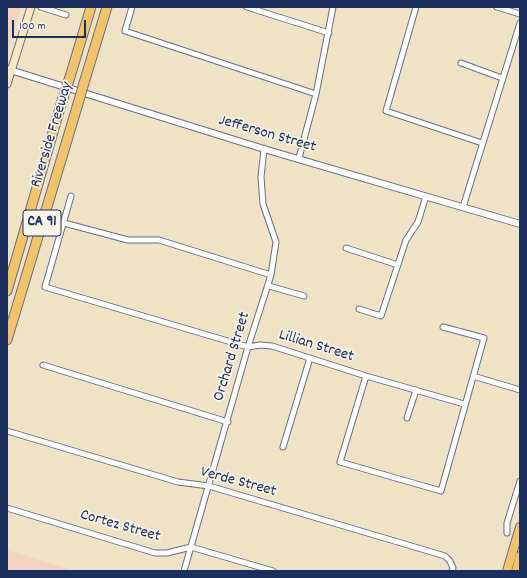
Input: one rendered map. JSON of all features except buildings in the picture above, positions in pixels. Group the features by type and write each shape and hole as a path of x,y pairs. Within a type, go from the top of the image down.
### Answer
{"highway":[{"name":"Riverside Freeway","path":"7,291 91,7"},
{"name":"Riverside Freeway","path":"7,340 107,7"}],"main road":[{"path":"7,84 9,70 31,7"},
{"path":"507,571 520,527"},
{"path":"516,571 520,556"}],"street":[{"path":"41,7 66,15"},
{"path":"132,7 125,31 316,94"},
{"path":"248,7 329,33"},
{"path":"299,158 316,94 333,7"},
{"path":"416,7 386,111 482,143"},
{"path":"498,7 520,14"},
{"path":"463,207 520,23"},
{"path":"460,64 502,78"},
{"name":"Jefferson Street","path":"9,70 520,224"},
{"name":"Orchard Street","path":"184,571 228,422 248,347 269,286 276,242 263,204 261,177 264,148"},
{"path":"71,196 64,223 108,236 128,240 159,240 271,274"},
{"path":"359,309 381,316 406,240 418,222 426,196"},
{"name":"Lillian Street","path":"64,223 45,287 248,347 260,345 272,346 366,376 464,404"},
{"path":"346,248 398,265"},
{"path":"269,286 304,296"},
{"path":"366,376 340,462 441,490 464,404 484,338 443,327"},
{"path":"283,447 310,358"},
{"path":"43,365 228,422"},
{"path":"473,376 520,390"},
{"path":"407,418 416,390"},
{"name":"Verde Street","path":"7,431 178,482 209,486 445,556 450,561 453,568 452,571"},
{"path":"506,533 507,523 520,481"},
{"name":"Cortez Street","path":"7,508 155,553 167,553 191,547"},
{"path":"191,547 263,570 273,571"}],"shaded area":[{"path":"7,7 21,7 7,53"},
{"path":"7,550 75,571 7,571"}]}
